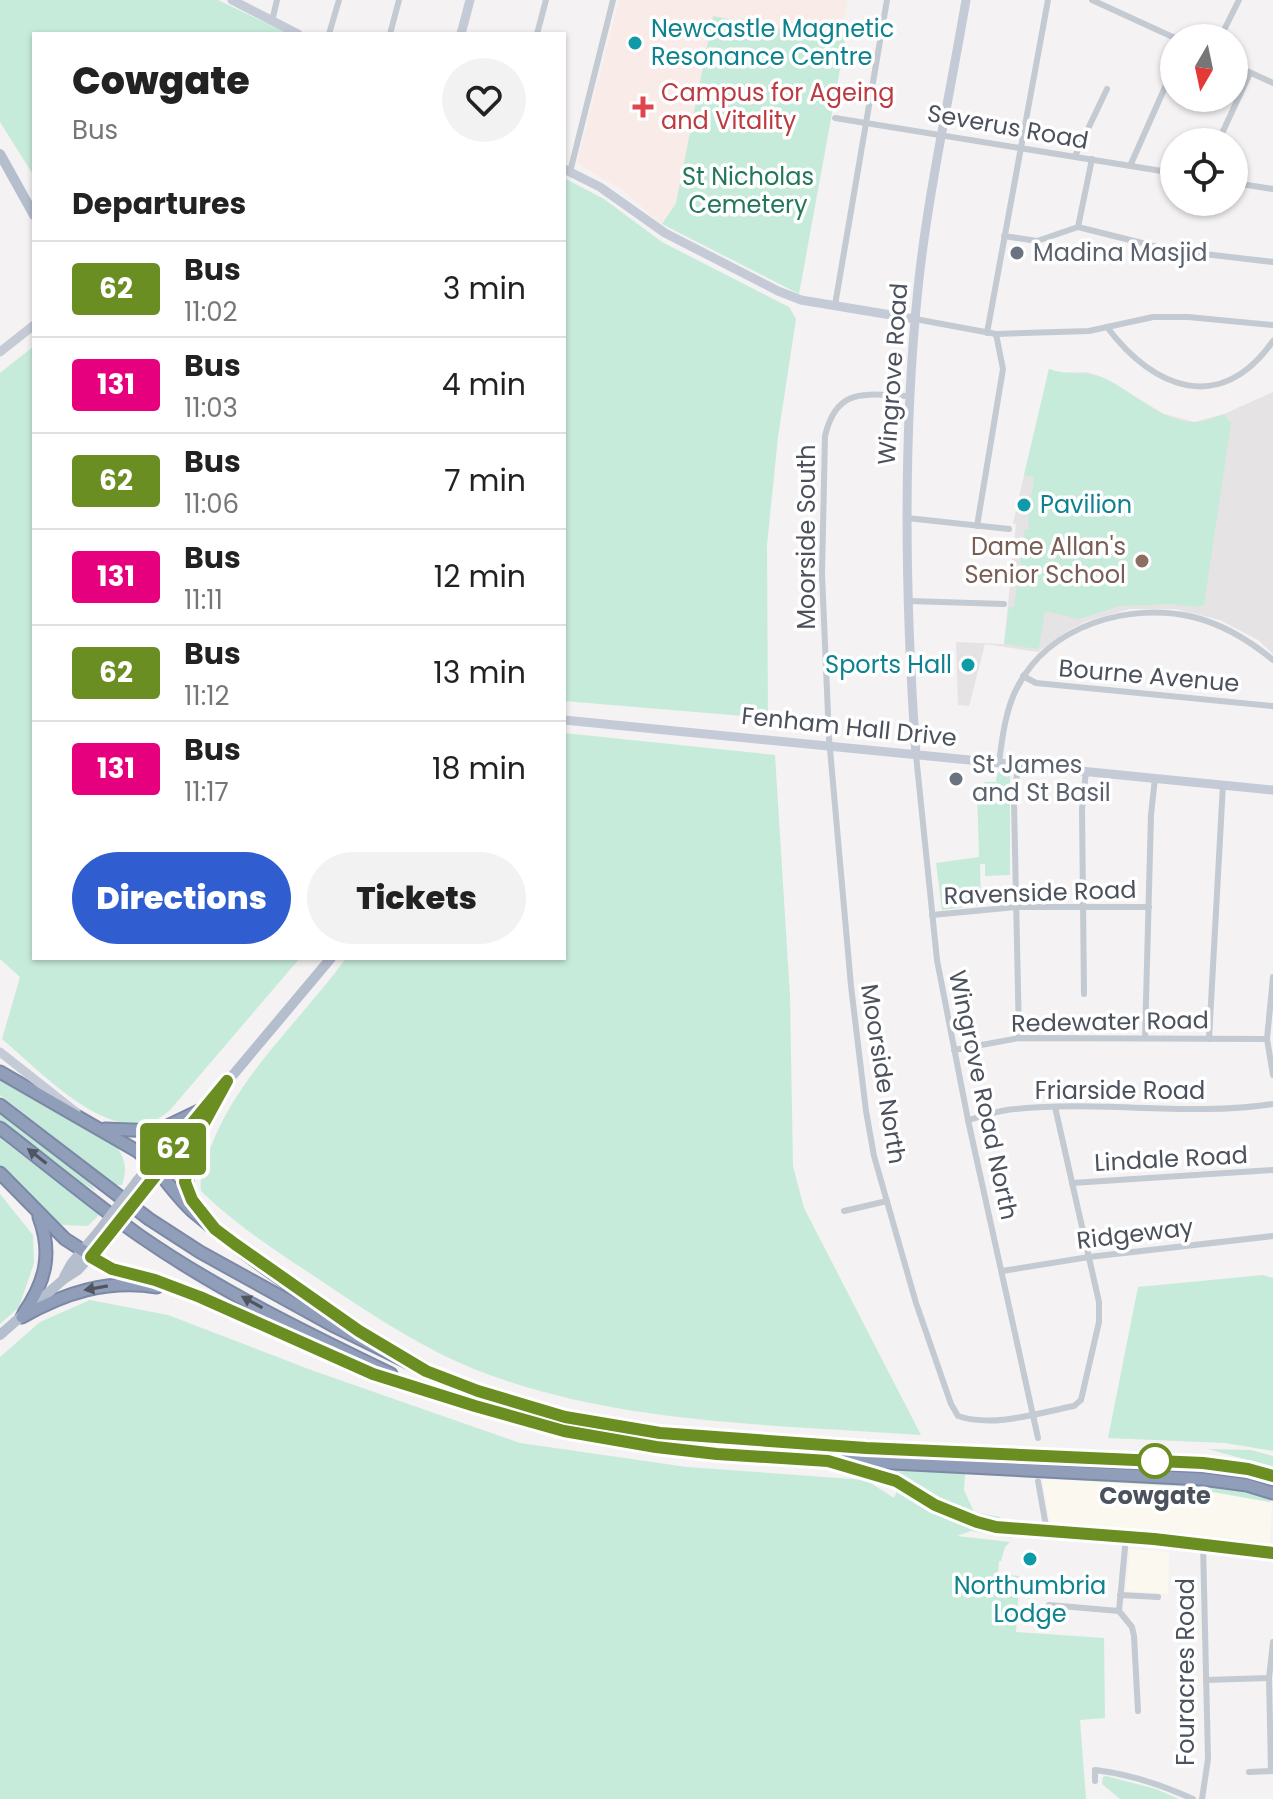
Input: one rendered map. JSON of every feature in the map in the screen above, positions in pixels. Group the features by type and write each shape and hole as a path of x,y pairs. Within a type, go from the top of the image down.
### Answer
{"highway":[{"path":"0,1072 101,1129 155,1168 183,1203 215,1229 359,1331 426,1371"},
{"path":"215,1229 192,1200 185,1176 197,1136 227,1081"},
{"path":"0,1105 149,1219 200,1252 332,1325 426,1371 478,1391 565,1417 660,1433 851,1447 1203,1463 1238,1467 1273,1476"},
{"path":"101,1129 157,1131 205,1108"},
{"path":"0,1128 140,1235 189,1267 323,1341 421,1388"},
{"path":"0,1173 65,1239 112,1269 155,1280 200,1297 373,1374 564,1431 717,1454 1202,1479 1247,1485 1273,1493"},
{"path":"22,1317 37,1294 46,1267 46,1237 37,1213"},
{"path":"22,1317 66,1295 108,1285 145,1285 200,1297"},
{"path":"828,1461 896,1481"}],"main road":[{"path":"0,154 32,211"},
{"path":"0,1335 78,1270 141,1185 172,1154 175,1144 329,960"}],"street":[{"path":"232,0 294,32"},
{"path":"272,21 277,0"},
{"path":"330,32 339,0"},
{"path":"391,32 399,0"},
{"path":"462,32 470,0"},
{"path":"538,32 546,0"},
{"path":"613,0 567,171 600,187 665,233 778,291 801,300 996,334 1089,331 1129,320 1165,317 1273,325"},
{"path":"835,305 887,0"},
{"name":"Wingrove Road","path":"916,755 907,518 909,396 915,319 966,0"},
{"path":"987,333 1048,0"},
{"path":"1092,0 1160,31"},
{"path":"1227,24 1239,0"},
{"path":"1224,128 1250,73 1273,83"},
{"path":"1075,156 1107,89"},
{"path":"1130,166 1160,98"},
{"name":"Severus Road","path":"835,118 1160,171"},
{"path":"1078,227 1092,159"},
{"path":"1248,185 1273,189"},
{"path":"1004,236 1037,241 1078,227 1170,250 1273,262"},
{"path":"0,352 32,327"},
{"path":"1107,327 1144,366 1176,385 1192,387 1207,386 1237,376 1264,354 1273,341"},
{"path":"977,526 1003,369 996,334"},
{"name":"Moorside South","path":"829,745 822,574 823,462 827,426 830,416 841,403 857,394 909,396"},
{"path":"907,518 1009,529"},
{"path":"909,601 1004,604"},
{"path":"999,763 1013,697 1023,676 1041,655 1061,639 1105,618 1136,613 1167,613 1207,621 1239,636 1273,660"},
{"name":"Bourne Avenue","path":"1023,676 1036,683 1273,706"},
{"name":"Fenham Hall Drive","path":"566,720 1273,790"},
{"name":"Moorside North","path":"829,745 856,1033 874,1156 916,1303 958,1416 969,1420 1033,1413"},
{"name":"Wingrove Road North","path":"916,755 937,960 968,1120 1038,1438"},
{"path":"1018,764 1014,802 1019,1038"},
{"path":"1084,994 1082,809 1086,771"},
{"path":"1145,1038 1155,778"},
{"path":"1209,1039 1223,784"},
{"name":"Ravenside Road","path":"932,915 1016,907 1149,907"},
{"path":"1273,977 1267,1039 1273,1075"},
{"name":"Redewater Road","path":"954,1050 1019,1038 1267,1039"},
{"path":"0,1052 82,1119"},
{"name":"Friarside Road","path":"968,1120 1012,1109 1234,1110 1273,1104"},
{"path":"1033,1413 1074,1406 1081,1400 1099,1322 1099,1302 1055,1107"},
{"name":"Lindale Road","path":"1072,1183 1273,1170"},
{"path":"844,1211 887,1201"},
{"name":"Ridgeway","path":"1002,1271 1089,1257 1273,1236"},
{"path":"896,1481 935,1505 977,1522 1017,1530 1126,1537 1273,1553"},
{"path":"1038,1481 1047,1532"},
{"path":"1126,1537 1119,1611 1132,1627 1134,1636 1138,1711"},
{"name":"Fouracres Road","path":"1202,1799 1208,1759 1203,1544"},
{"path":"1120,1595 1158,1597"},
{"path":"1049,1605 1119,1611"},
{"path":"1249,1772 1272,1771 1273,1642"},
{"path":"1206,1680 1271,1678"},
{"path":"1095,1781 1095,1770 1111,1772 1137,1778 1193,1799"}],"shaded area":[{"name":"Campus for Ageing and Vitality","path":"619,0 848,0 841,32 830,38 713,17 676,203 662,224 622,190 577,163"},
{"name":"Dame Allan's Senior School","path":"1049,369 1059,373 1087,372 1104,378 1164,414 1194,422 1224,414 1273,392 1273,654 1258,640 1220,620 1175,609 1130,609 1087,621 1038,652 985,644 969,706 958,705 956,642 1004,644 1016,524 1013,523"},
{"path":"1042,1479 1178,1486 1272,1503 1270,1543 1176,1532 1050,1523"},
{"path":"1130,1549 1169,1552 1168,1594 1126,1591"}],"green space":[{"path":"0,0 218,0 285,32 32,32 32,173 0,122"},
{"name":"St Nicholas Cemetery","path":"713,16 830,38 841,32 845,42 799,294 662,224 676,203"},
{"path":"566,179 604,199 662,242 789,307 796,319 778,437 767,545 768,718 566,701"},
{"path":"32,348 32,960 298,960 170,1110 150,1122 128,1124 105,1117 59,1088 2,1039 20,977 0,959 0,373"},
{"name":"Dame Allan's Senior School","path":"1049,369 1104,378 1159,412 1182,421 1202,422 1224,414 1231,423 1204,605 1119,606 1079,619 1045,611 1037,649 1004,644 1009,607 1014,607 1025,529 1030,529 1028,522 1034,478 1024,475"},
{"path":"566,733 775,755 790,996 793,1166 804,1208 921,1435 694,1419 638,1412 528,1387 474,1369 433,1350 354,1303 228,1215 201,1191 210,1149 222,1122 253,1072 344,960 566,960"},
{"path":"997,772 1010,773 1010,875 985,876 985,864 980,864 981,905 942,910 936,863 979,857 977,789 984,790 984,782 996,782"},
{"path":"0,1078 117,1147 125,1166 122,1185 116,1185 0,1095"},
{"path":"0,1110 83,1174 96,1191 76,1180 0,1122"},
{"path":"0,1137 99,1215 88,1226 63,1225 51,1218 0,1168"},
{"path":"0,1194 33,1235 34,1263 19,1307 0,1324"},
{"path":"1263,1275 1273,1278 1273,1451 1225,1443 1108,1438 1138,1287"},
{"path":"90,1300 168,1315 311,1370 520,1443 687,1467 866,1480 894,1498 898,1489 902,1489 953,1520 981,1530 1010,1535 1012,1538 971,1531 957,1536 1010,1542 999,1561 998,1574 1020,1576 1016,1632 1104,1638 1105,1718 1080,1720 1086,1799 0,1799 0,1357 40,1322"},
{"path":"1208,1449 1251,1450 1273,1456 1273,1467"},
{"path":"888,1469 1203,1483 1250,1491 1270,1499 1270,1502 1178,1486 965,1474 964,1490 974,1512 1000,1517 1000,1520 972,1513 940,1501 897,1478"},
{"path":"1106,1776 1156,1789 1179,1799 1120,1799 1102,1784"}],"bus line":[{"name":"62","path":"1273,1476 1203,1463 866,1448 660,1433 565,1417 478,1391 426,1371 359,1331 215,1229 189,1195 185,1176 197,1136 227,1081 175,1144 168,1160 91,1257 112,1269 155,1280 200,1297 373,1374 564,1431 717,1454 828,1461 896,1481 935,1505 996,1527 1154,1539 1273,1553"}],"place":[{"name":"Newcastle Magnetic Resonance Centre","path":"635,43"},
{"name":"Campus for Ageing and Vitality","path":"643,107"},
{"name":"Madina Masjid","path":"1017,253"},
{"name":"Pavilion","path":"1024,505"},
{"name":"Dame Allan's Senior School","path":"1142,561"},
{"name":"Sports Hall","path":"968,665"},
{"name":"St James and St Basil","path":"956,779"},
{"name":"Cowgate","path":"1155,1461"},
{"name":"Northumbria Lodge","path":"1030,1559"}]}
